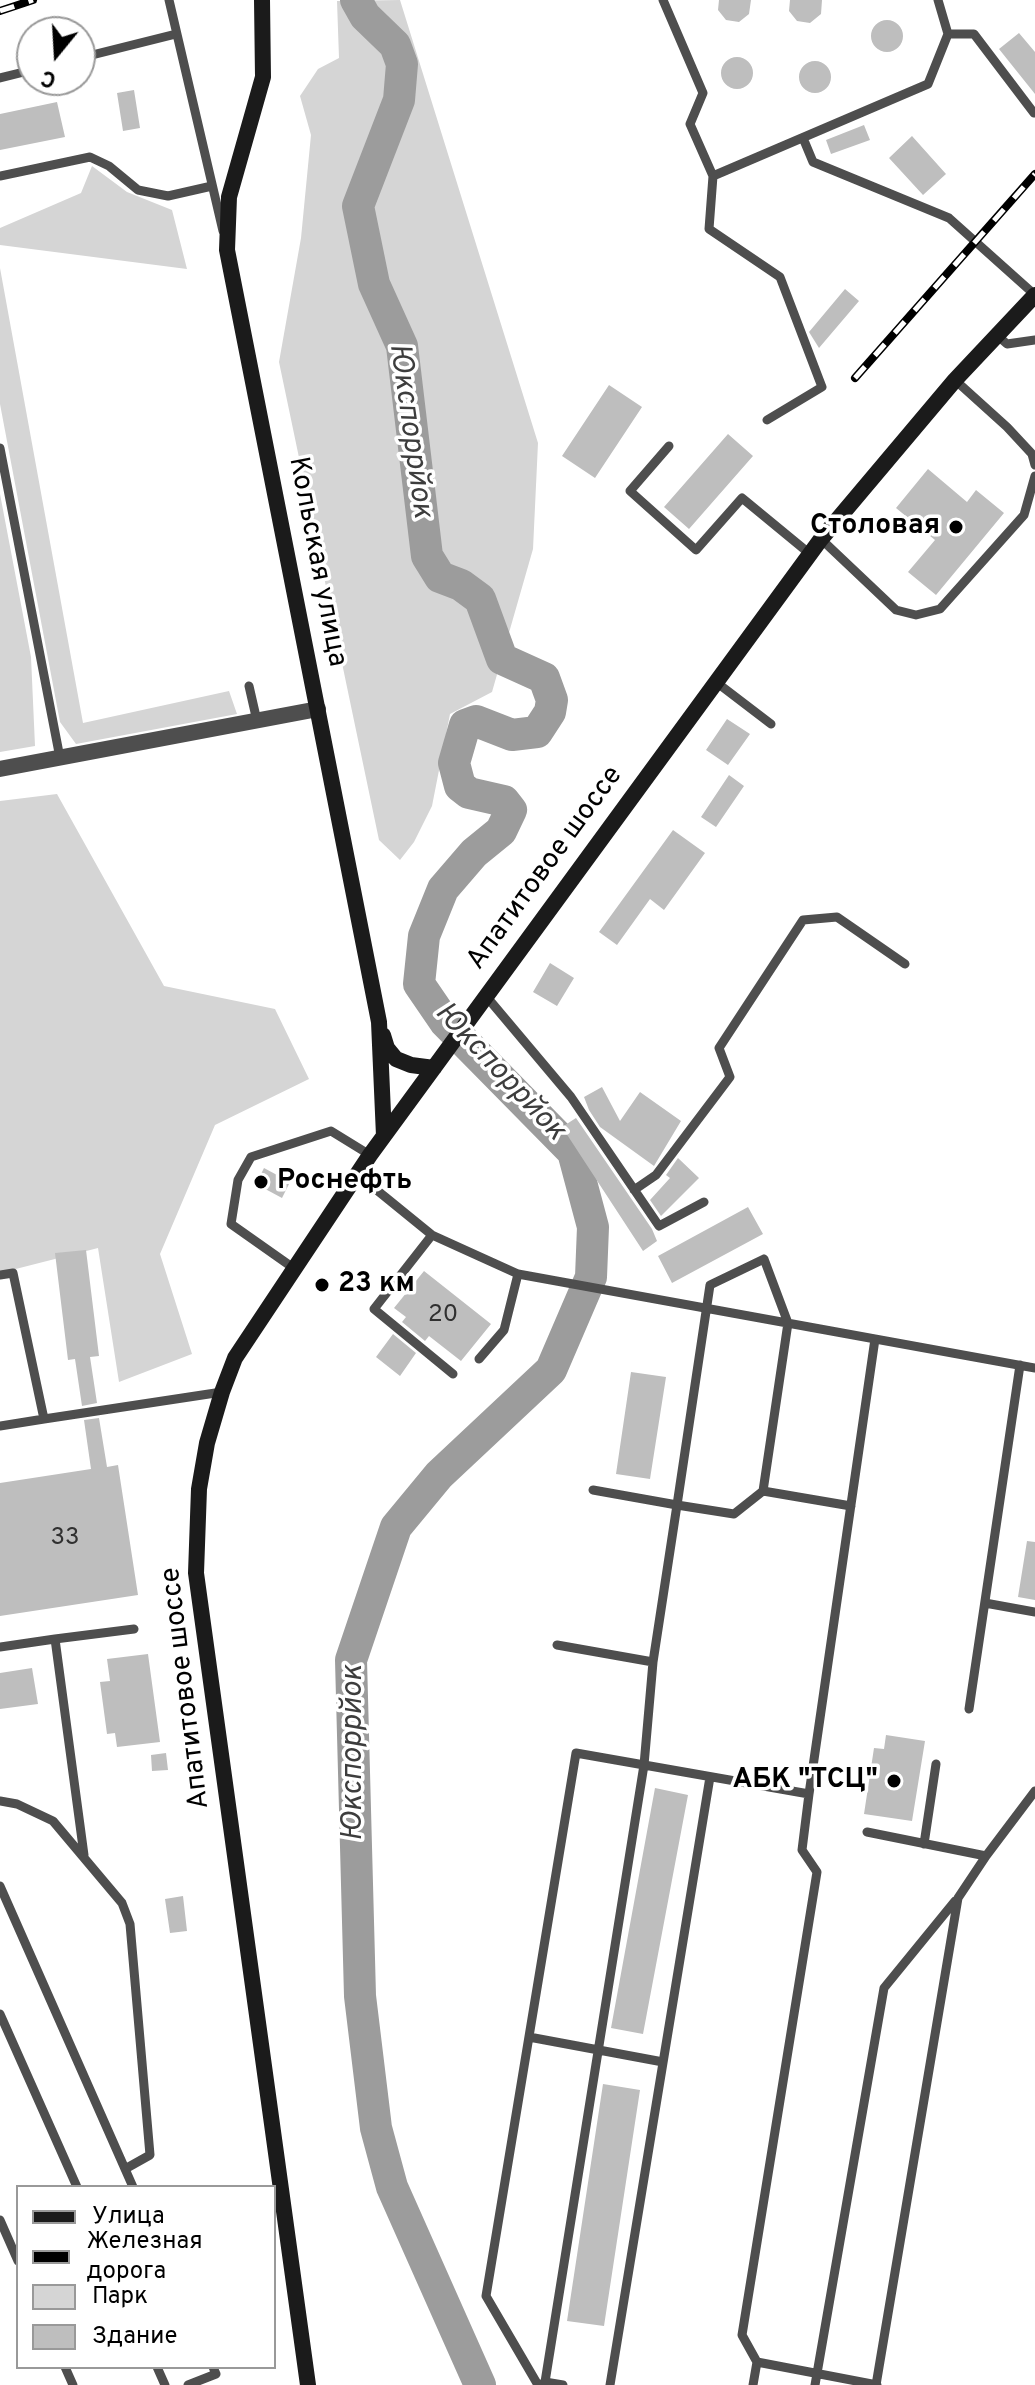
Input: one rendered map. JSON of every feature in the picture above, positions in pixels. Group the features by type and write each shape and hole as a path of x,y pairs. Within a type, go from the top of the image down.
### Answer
{"street":[{"name":"Кольская улица","path":"262,0 263,77 229,197 227,250 379,1022 384,1136"},
{"name":"Апатитовое шоссе","path":"308,2385 196,1573 199,1489 207,1443 222,1392 235,1358 292,1267 370,1155 821,539 955,380 1035,295"},
{"path":"0,769 318,709"},
{"path":"379,1022 387,1048 396,1059 434,1068"}],"lane":[{"path":"169,0 227,250"},
{"path":"663,0 703,93 690,124 713,176 709,229 780,277 822,387 767,420"},
{"path":"713,176 928,84 948,34 938,0"},
{"path":"96,54 176,34"},
{"path":"948,34 974,34 1034,113"},
{"path":"803,138 813,162 949,218 1035,295"},
{"path":"0,176 90,157 109,166 138,190 168,196 212,186"},
{"path":"998,336 1007,344 1035,340"},
{"path":"955,380 1032,454 1035,465"},
{"path":"669,446 630,491 696,550 742,498 810,554"},
{"path":"0,448 60,758"},
{"path":"821,539 896,610 916,615 940,609 1024,515 1035,476"},
{"path":"716,682 771,724"},
{"path":"249,686 257,721"},
{"path":"634,1190 656,1175 730,1077 719,1048 803,920 837,917 905,964"},
{"path":"486,995 571,1097 659,1226 704,1202"},
{"path":"292,1267 231,1224 238,1180 251,1157 331,1131 370,1155"},
{"path":"357,1174 432,1235 520,1275 1035,1368"},
{"path":"432,1235 374,1309 453,1374"},
{"path":"541,2384 644,1765 653,1662 677,1505 707,1308 710,1285 764,1259 788,1323 763,1491 734,1514 677,1505 593,1490"},
{"path":"0,1275 13,1273 44,1419"},
{"path":"479,1359 504,1330 520,1275"},
{"path":"753,2385 757,2362 742,2335 817,1872 802,1850 875,1339"},
{"path":"969,1709 1020,1365"},
{"path":"0,1426 222,1392"},
{"path":"763,1491 851,1506"},
{"path":"985,1603 1035,1612"},
{"path":"0,1647 134,1629"},
{"path":"55,1639 84,1856"},
{"path":"557,1645 653,1662"},
{"path":"541,2384 486,2296 576,1753 809,1794"},
{"path":"924,1844 936,1764"},
{"path":"610,2385 710,1777"},
{"path":"815,2385 884,1988 958,1898 1035,1791"},
{"path":"0,1801 17,1804 53,1821 122,1903 130,1924 150,2155 125,2169"},
{"path":"867,1832 986,1856"},
{"path":"0,1886 132,2185"},
{"path":"757,2362 876,2385 958,1898"},
{"path":"0,2014 76,2185"},
{"path":"529,2037 663,2062"},
{"path":"0,2220 16,2256"},
{"path":"188,2385 216,2374 214,2369"},
{"path":"541,2384 563,2385"}],"green space":[{"path":"400,0 538,443 533,549 492,692 450,714 432,806 414,842 400,860 379,840 279,362 301,238 311,135 300,96 318,69 339,58 337,1"},
{"path":"92,166 127,192 172,210 187,269 0,245 0,228 81,193"},
{"path":"0,268 83,723 229,691 237,714 76,744 60,722 0,404"},
{"path":"0,494 31,657 35,746 0,752"},
{"path":"57,794 164,986 275,1009 309,1079 215,1125 160,1254 192,1354 119,1382 98,1248 0,1273 0,801"}],"building":[{"path":"719,0 751,0 749,14 739,22 726,20 718,10"},
{"path":"790,0 822,0 821,14 810,23 797,21 789,11"},
{"path":"887,20 898,25 903,36 898,47 887,52 876,47 871,36 876,25"},
{"path":"1019,33 1035,52 1035,94 999,49"},
{"path":"737,57 748,62 753,73 748,84 737,89 726,84 721,73 726,62"},
{"path":"815,61 826,66 831,77 826,88 815,93 804,88 799,77 804,66"},
{"path":"134,90 140,128 123,131 117,93"},
{"path":"57,102 65,137 0,150 0,114"},
{"path":"864,125 870,140 831,154 826,140"},
{"path":"912,136 946,174 923,195 889,158"},
{"path":"845,289 859,301 819,348 809,332"},
{"path":"609,385 642,407 595,478 562,456"},
{"path":"728,434 753,456 689,529 664,507"},
{"name":"Столовая","path":"928,469 967,502 976,490 1004,513 936,595 908,572 935,540 896,508"},
{"path":"727,719 750,734 728,765 706,750"},
{"path":"729,775 744,786 716,827 701,817"},
{"path":"673,830 705,853 664,910 650,899 617,945 599,932"},
{"path":"550,963 574,978 557,1006 533,992"},
{"path":"602,1087 620,1121 640,1092 681,1121 654,1166 600,1127 584,1097"},
{"path":"576,1118 652,1229 657,1241 643,1251 562,1127"},
{"path":"678,1158 699,1178 661,1216 650,1200 670,1178 666,1175"},
{"path":"264,1168 290,1182 282,1198 256,1184"},
{"path":"748,1207 763,1234 672,1283 658,1256"},
{"path":"86,1250 99,1356 90,1357 97,1403 82,1406 75,1359 68,1360 55,1253"},
{"path":"424,1271 491,1324 461,1361 429,1336 425,1341 402,1322 406,1317 394,1308"},
{"path":"393,1334 416,1353 400,1376 376,1357"},
{"path":"631,1372 666,1377 650,1479 616,1474"},
{"path":"99,1418 107,1467 118,1465 138,1595 0,1616 0,1483 91,1469 84,1420"},
{"path":"1027,1541 1035,1542 1035,1600 1018,1597"},
{"path":"148,1654 160,1742 117,1747 115,1733 107,1734 100,1682 110,1681 107,1659"},
{"path":"32,1668 38,1704 0,1709 0,1673"},
{"name":"АБК \"ТСЦ\"","path":"886,1735 925,1741 912,1821 864,1814 874,1748 884,1749"},
{"path":"166,1753 168,1770 152,1771 151,1755"},
{"path":"655,1788 688,1795 643,2034 611,2028"},
{"path":"183,1896 187,1931 170,1933 165,1899"},
{"path":"603,2084 640,2090 604,2326 567,2321"}],"waterway":[{"name":"Юкспоррйок","path":"356,0 365,16 395,45 402,64 399,100 358,206 374,284 402,346 427,556 440,577 461,585 480,599 502,659 544,678 552,700 550,712 537,732 512,735 476,721 465,725 454,763 460,786 469,793 504,801 511,810 501,831 474,853 443,889 424,936 419,984 445,1022 573,1152 593,1227 591,1277 551,1370 439,1475 396,1527 351,1660 360,1996 376,2128 392,2187 480,2385"}],"railway":[{"path":"0,11 33,0"},
{"path":"855,378 1035,174"}],"place":[{"name":"Столовая","path":"956,527"},
{"name":"Роснефть","path":"261,1182"},
{"name":"23 км","path":"322,1285"},
{"name":"АБК \"ТСЦ\"","path":"894,1781"}]}
